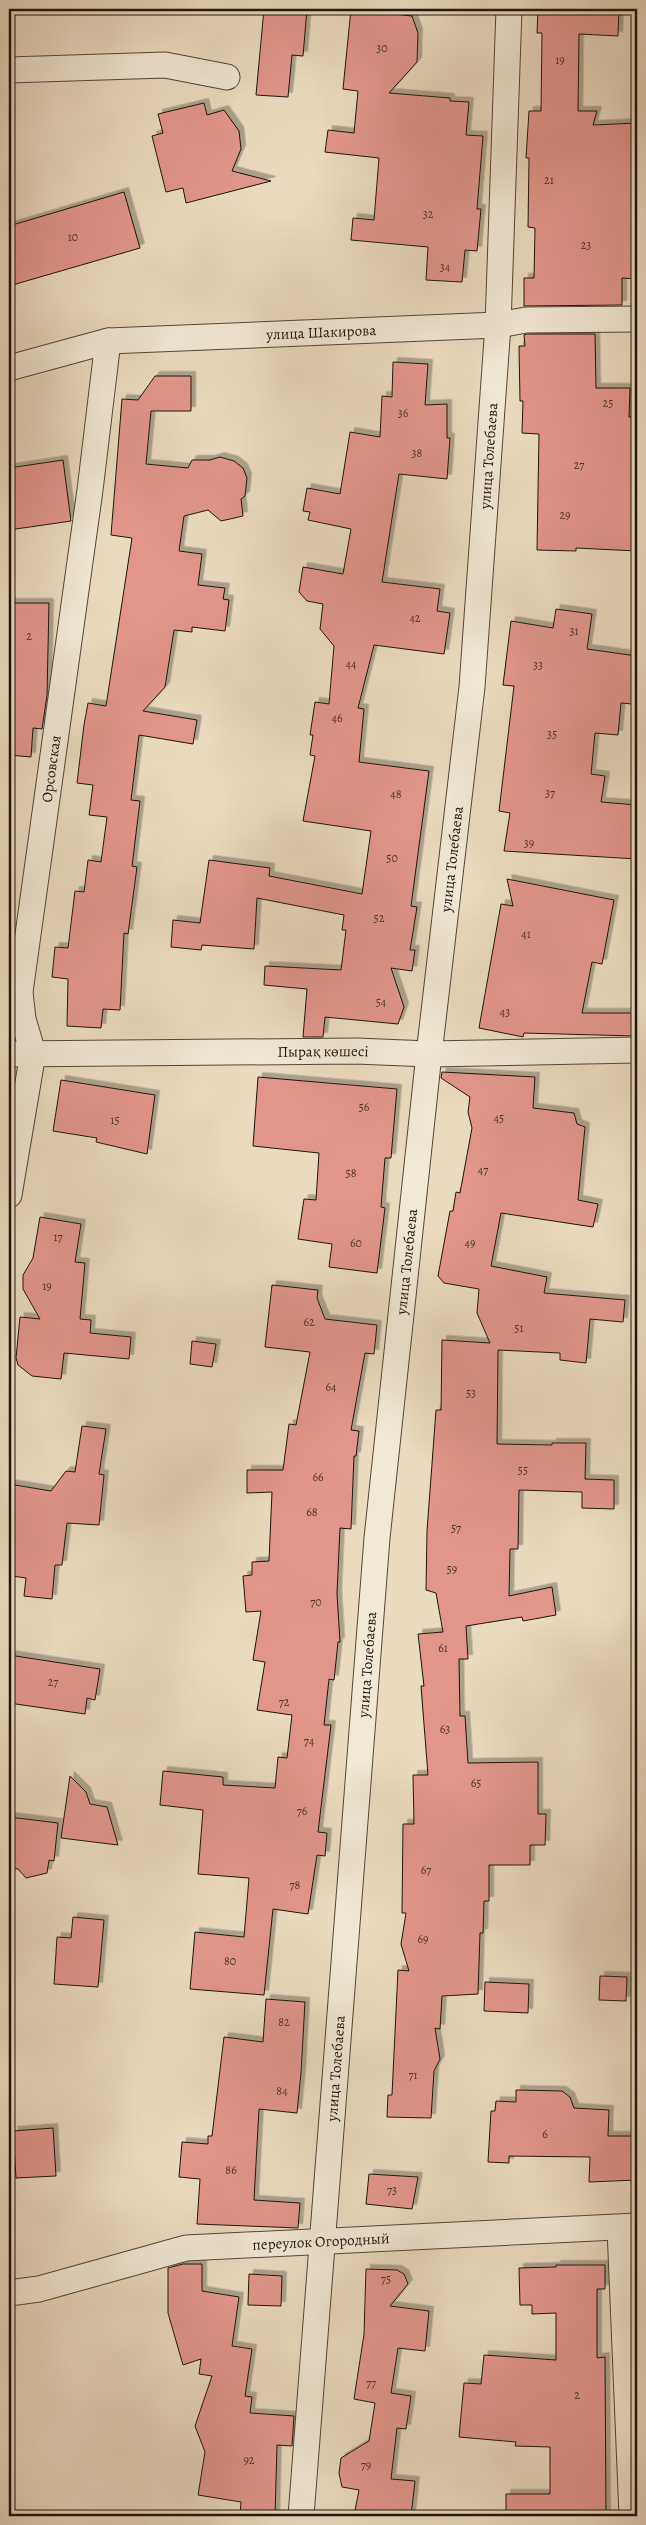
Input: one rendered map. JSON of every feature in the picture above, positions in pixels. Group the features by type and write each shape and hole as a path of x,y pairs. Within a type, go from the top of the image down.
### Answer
{"street":[{"name":"улица Толебаева","path":"301,2516 324,2240 377,1538 429,1054 472,687 498,325 509,9"},
{"path":"9,70 165,65 227,77"},
{"name":"улица Шакирова","path":"9,368 108,341 498,325 526,320 637,319"},
{"name":"Орсовская","path":"9,1195 24,1019 20,992 88,509 108,341"},
{"name":"Пырақ көшесі","path":"21,1054 356,1051 429,1054 637,1050"},
{"path":"629,2227 632,2516"},
{"name":"переулок Огородный","path":"9,2293 39,2289 186,2248 629,2227"}],"building":[{"path":"264,9 307,9 303,56 292,55 288,97 256,95"},
{"path":"351,9 412,16 418,33 417,62 389,93 450,98 450,101 469,102 466,135 483,136 477,209 481,209 477,251 465,250 462,282 426,280 428,247 351,240 353,218 374,220 379,158 325,152 328,130 354,133 358,91 343,89"},
{"path":"538,9 619,9 618,36 579,34 578,111 597,111 593,125 637,123 637,279 622,278 622,305 524,306 524,278 534,278 535,228 528,227 529,158 526,158 529,111 541,111 542,33 537,33"},
{"path":"204,103 207,115 224,110 239,131 241,149 232,171 271,181 186,203 183,188 166,192 152,136 163,133 158,114"},
{"path":"124,192 140,248 9,286 9,226"},
{"path":"595,334 596,388 630,388 629,417 637,417 637,551 576,548 576,551 537,550 539,434 522,433 523,401 520,401 519,346 525,346 524,335"},
{"path":"393,362 428,364 425,405 447,404 447,438 450,438 447,479 399,474 382,582 440,589 437,611 450,613 444,654 374,645 358,708 364,709 359,762 429,771 411,906 417,907 410,950 415,950 412,971 391,968 404,1007 398,1024 325,1017 323,1037 303,1037 307,989 264,985 265,966 341,970 346,930 342,930 344,915 257,898 254,949 202,945 201,950 171,947 173,920 200,923 209,860 270,868 269,876 362,894 371,831 303,821 315,756 310,755 313,735 310,735 315,702 329,704 334,646 320,629 323,604 307,601 299,592 303,567 343,574 351,529 308,520 310,512 303,511 307,488 340,494 350,432 380,437 382,396 392,397"},
{"path":"155,376 191,376 191,411 151,411 146,464 188,468 192,460 210,460 220,457 234,461 243,468 247,478 245,496 241,499 243,516 221,521 208,510 184,516 179,551 202,554 198,585 225,588 223,599 229,600 225,631 192,627 192,632 174,630 165,687 143,711 197,720 193,744 139,735 131,800 140,801 132,866 137,867 128,934 124,933 120,1010 103,1009 101,1028 67,1026 68,979 52,977 55,947 68,948 75,891 84,892 88,860 101,862 107,817 89,815 93,785 77,783 84,725 88,703 106,706 132,538 111,535 122,399 138,400"},
{"path":"63,460 71,521 9,530 9,468"},
{"path":"9,603 49,603 47,695 42,729 33,728 31,757 9,755"},
{"path":"556,609 592,614 587,649 637,656 632,704 621,703 618,735 595,733 591,774 605,776 601,802 637,805 637,859 504,851 510,813 499,811 514,686 503,685 511,621 553,628"},
{"path":"507,879 614,900 602,964 592,962 582,1013 634,1013 634,1036 524,1033 523,1037 479,1028 501,904 513,906"},
{"path":"442,1072 535,1077 533,1108 574,1113 577,1124 585,1127 578,1200 598,1204 593,1227 501,1213 491,1266 547,1277 544,1293 625,1300 623,1322 590,1319 586,1363 560,1360 560,1353 498,1350 497,1444 552,1445 552,1443 586,1443 585,1479 614,1480 614,1509 582,1508 582,1492 519,1490 518,1549 510,1549 509,1596 552,1587 556,1615 523,1621 522,1617 466,1626 468,1659 459,1659 460,1716 465,1716 468,1763 538,1762 538,1814 546,1814 545,1845 530,1845 530,1865 489,1865 489,1901 484,1901 483,1933 480,1933 478,1994 442,1996 440,2029 435,2028 440,2059 434,2071 431,2118 387,2117 388,2095 392,2095 398,1970 409,1971 401,1944 406,1913 402,1913 403,1824 414,1824 413,1775 428,1775 421,1686 424,1686 418,1634 443,1632 436,1593 426,1590 427,1531 436,1410 441,1410 442,1340 490,1343 477,1313 479,1289 444,1283 438,1276 450,1211 453,1211 456,1192 460,1193 472,1128 468,1112 470,1097 441,1078"},
{"path":"258,1077 397,1089 391,1158 385,1158 381,1207 385,1208 377,1273 329,1267 332,1244 298,1239 304,1199 316,1200 319,1153 253,1146"},
{"path":"61,1080 155,1095 147,1154 96,1142 97,1138 53,1131"},
{"path":"40,1217 81,1224 75,1262 85,1263 80,1319 91,1320 90,1333 131,1337 129,1359 64,1353 61,1379 32,1376 18,1365 16,1358 20,1317 40,1319 23,1289 23,1275 33,1258"},
{"path":"272,1285 318,1290 317,1298 325,1319 377,1325 374,1354 365,1353 351,1430 359,1431 356,1456 354,1456 351,1529 340,1528 337,1594 340,1642 338,1642 334,1680 329,1679 324,1725 331,1725 318,1832 327,1833 325,1856 317,1855 308,1914 273,1909 264,1995 190,1989 195,1932 244,1937 249,1878 198,1874 203,1810 160,1805 163,1771 223,1777 223,1785 275,1788 278,1757 287,1758 292,1715 257,1710 265,1662 253,1660 261,1611 246,1612 243,1576 252,1575 252,1562 269,1561 272,1492 247,1493 247,1470 283,1470 289,1424 296,1425 310,1352 265,1347"},
{"path":"192,1341 216,1344 212,1367 190,1364"},
{"path":"82,1426 106,1429 99,1474 104,1475 99,1525 67,1523 62,1565 55,1565 52,1599 24,1596 26,1578 12,1576 13,1561 9,1561 9,1484 51,1491 66,1471 75,1472"},
{"path":"9,1655 100,1669 95,1700 87,1698 85,1714 9,1703"},
{"path":"70,1776 86,1792 90,1804 107,1807 118,1845 61,1838"},
{"path":"9,1817 58,1823 54,1861 49,1860 47,1873 26,1878 18,1869 9,1868"},
{"path":"73,1917 104,1920 98,1987 54,1984 57,1937 71,1938"},
{"path":"600,1976 627,1977 626,2001 599,2000"},
{"path":"485,1982 529,1984 528,2013 484,2011"},
{"path":"266,1999 305,2002 301,2073 297,2113 259,2109 254,2200 300,2203 298,2228 197,2224 200,2179 179,2177 182,2142 208,2144 208,2136 212,2136 224,2037 263,2042"},
{"path":"516,2090 562,2091 570,2097 574,2108 609,2110 608,2136 637,2136 637,2180 589,2182 590,2157 509,2156 509,2163 488,2162 491,2111 495,2111 496,2101 516,2102"},
{"path":"53,2128 56,2176 16,2178 13,2131"},
{"path":"369,2174 418,2177 412,2209 366,2204"},
{"path":"183,2264 202,2264 202,2291 239,2297 232,2346 252,2349 245,2396 252,2397 250,2413 294,2416 292,2446 277,2445 275,2516 240,2516 241,2502 198,2495 205,2452 195,2426 212,2376 199,2374 201,2359 183,2365 168,2313 168,2268"},
{"path":"556,2265 605,2265 605,2289 597,2289 597,2358 605,2357 606,2516 506,2516 506,2494 550,2494 550,2447 515,2446 516,2442 459,2437 464,2383 481,2384 484,2355 556,2360 556,2313 532,2314 532,2305 520,2305 519,2268 556,2267"},
{"path":"366,2269 397,2270 404,2274 408,2284 390,2306 429,2311 425,2351 398,2348 391,2393 411,2396 406,2429 397,2428 391,2479 415,2481 411,2516 354,2516 359,2490 342,2487 339,2473 341,2458 369,2441 375,2403 354,2399 364,2334"},
{"path":"249,2274 282,2276 281,2306 248,2305"}]}
